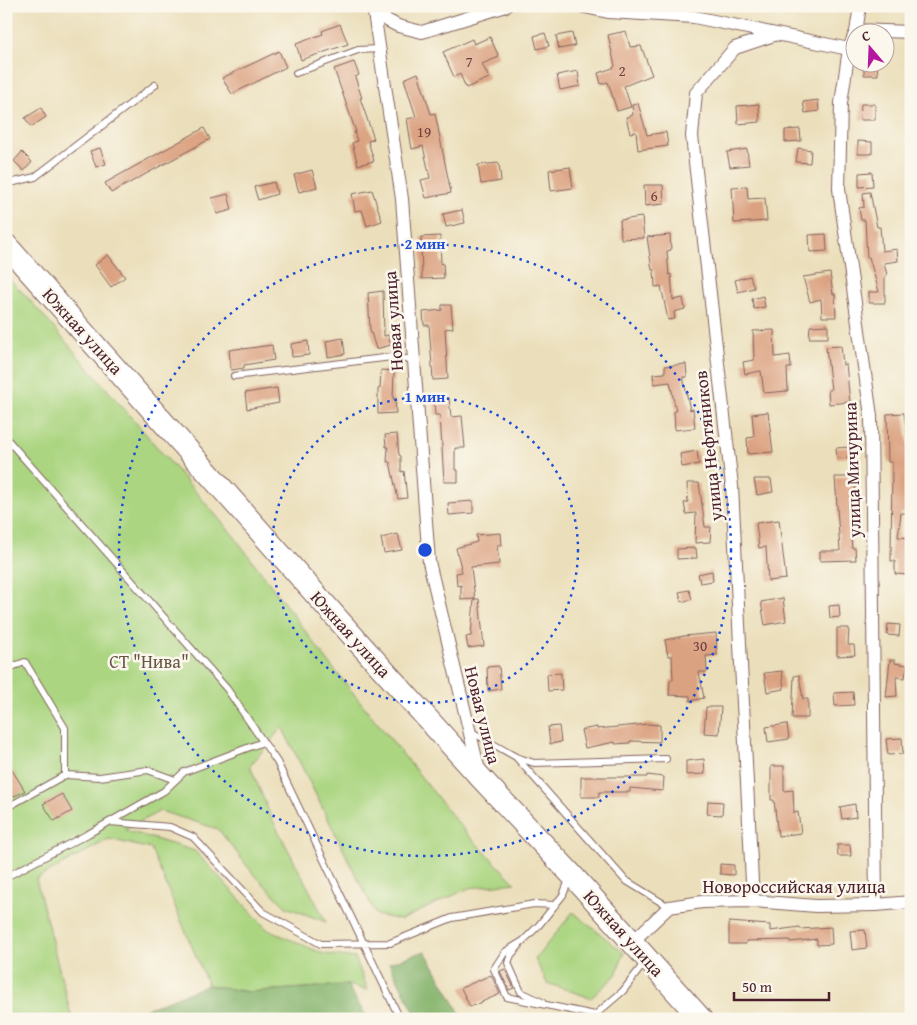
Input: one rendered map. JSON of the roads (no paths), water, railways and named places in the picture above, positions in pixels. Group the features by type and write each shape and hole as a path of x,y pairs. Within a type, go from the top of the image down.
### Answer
{"highway":[{"name":"Южная улица","path":"6,244 481,778 572,874 701,1019"}],"street":[{"path":"374,10 398,26 422,32 506,6"},
{"path":"580,6 608,12 694,18 844,48"},
{"name":"улица Мичурина","path":"858,22 860,6"},
{"name":"Новая улица","path":"374,10 402,199 428,562 481,778"},
{"path":"894,32 911,32"},
{"name":"улица Нефтяников","path":"753,901 732,486 692,136 696,92 734,48 777,34"},
{"name":"улица Мичурина","path":"846,72 842,104 839,189 871,416 876,906"},
{"name":"Новороссийская улица","path":"669,907 702,902 753,901 816,906 876,906 911,902"},
{"path":"632,942 669,907"}],"lane":[{"path":"296,74 358,50 380,49"},
{"path":"6,184 35,177 155,85"},
{"path":"234,376 392,357 413,360"},
{"path":"6,438 227,689 263,742 276,762 400,1019"},
{"path":"6,669 25,662 65,728 65,775"},
{"path":"469,730 516,757 534,763 666,759"},
{"path":"6,877 164,791 184,772 263,742"},
{"path":"516,757 625,880 669,907"},
{"path":"6,808 65,775 100,777 148,770 176,780"},
{"path":"110,822 170,827 193,837 263,912 322,944 390,943 452,918 534,904 555,905"},
{"path":"552,1007 521,992 508,963 523,941 539,925 563,895 572,874"},
{"path":"523,941 505,952 494,969 507,997 595,1014"},
{"path":"586,1019 623,991 647,959"}],"park label":[{"name":"СТ \"Нива\"","path":"149,661"}]}
